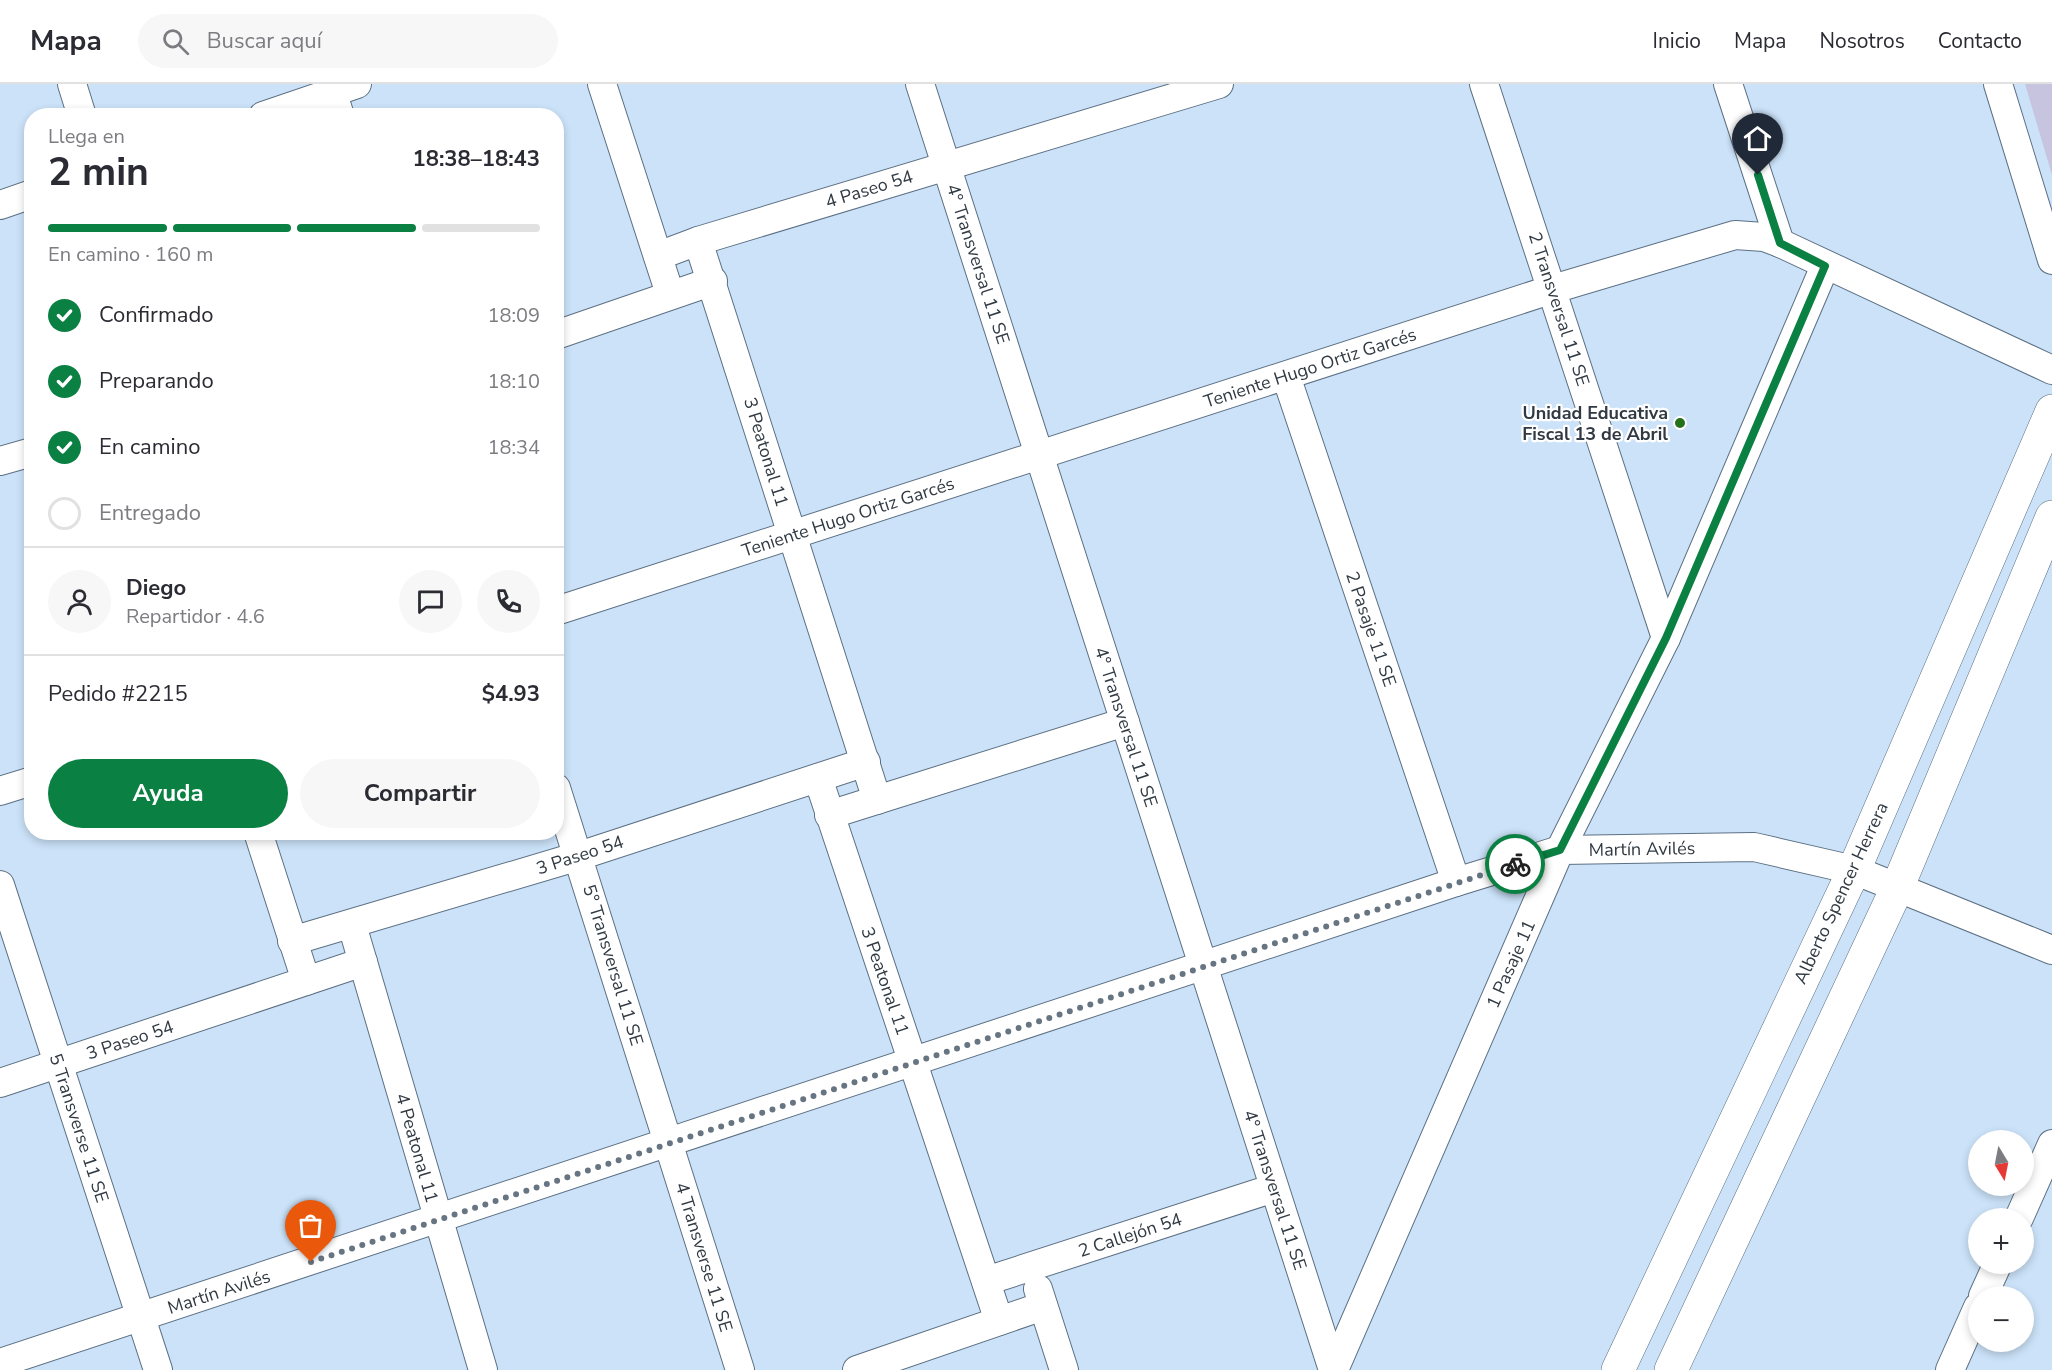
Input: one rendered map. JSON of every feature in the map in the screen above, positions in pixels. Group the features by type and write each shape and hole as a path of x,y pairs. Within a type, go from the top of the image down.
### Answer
{"street":[{"path":"72,84 80,108"},
{"path":"602,84 670,294"},
{"name":"4° Transversal 11 SE","path":"920,84 1333,1370"},
{"name":"4 Paseo 54","path":"658,256 698,241 1219,84"},
{"name":"2 Transversal 11 SE","path":"1484,84 1666,638"},
{"path":"1728,84 1780,243"},
{"path":"1998,84 2052,260"},
{"path":"291,108 340,94"},
{"path":"0,205 24,197"},
{"name":"Teniente Hugo Ortiz Garcés","path":"564,608 1553,289 1735,235 1764,237 1780,243 1825,266 2052,370"},
{"name":"3 Peatonal 11","path":"698,241 877,800"},
{"name":"1 Pasaje 11","path":"1333,1370 1560,850 1666,638 1825,266"},
{"path":"564,332 712,281"},
{"name":"2 Pasaje 11 SE","path":"1286,376 1456,882"},
{"name":"Alberto Spencer Herrera","path":"1618,1370 1854,870 2052,411"},
{"path":"0,461 24,454"},
{"path":"1671,1370 1898,886 2052,517"},
{"path":"829,815 1125,722"},
{"name":"3 Paseo 54","path":"292,941 352,926 579,856 866,762"},
{"name":"3 Peatonal 11","path":"818,778 999,1321"},
{"path":"0,791 24,784"},
{"name":"5° Transversal 11 SE","path":"564,812 669,1143"},
{"path":"260,840 306,981"},
{"name":"Martín Avilés","path":"0,1363 1456,882 1560,850 1754,847 1854,870 1898,886 2052,951"},
{"name":"5 Transverse 11 SE","path":"0,885 158,1370"},
{"name":"4 Peatonal 11","path":"352,926 483,1370"},
{"name":"3 Paseo 54","path":"0,1083 363,962"},
{"name":"4 Transverse 11 SE","path":"669,1143 740,1370"},
{"path":"2023,1208 2052,1144"},
{"name":"2 Callejón 54","path":"986,1281 1274,1188"},
{"path":"1031,1267 1064,1370"},
{"path":"857,1370 1043,1306"},
{"path":"1950,1370 1968,1330"}],"shaded area":[{"path":"2025,84 2052,84 2052,175"}],"way so far":[{"path":"311,1262 1515,864"}],"place":[{"name":"Unidad Educativa Fiscal 13 de Abril","path":"1680,423"}],"route":[{"path":"1515,864 1560,850 1666,638 1825,266 1780,243 1758,175"}]}
